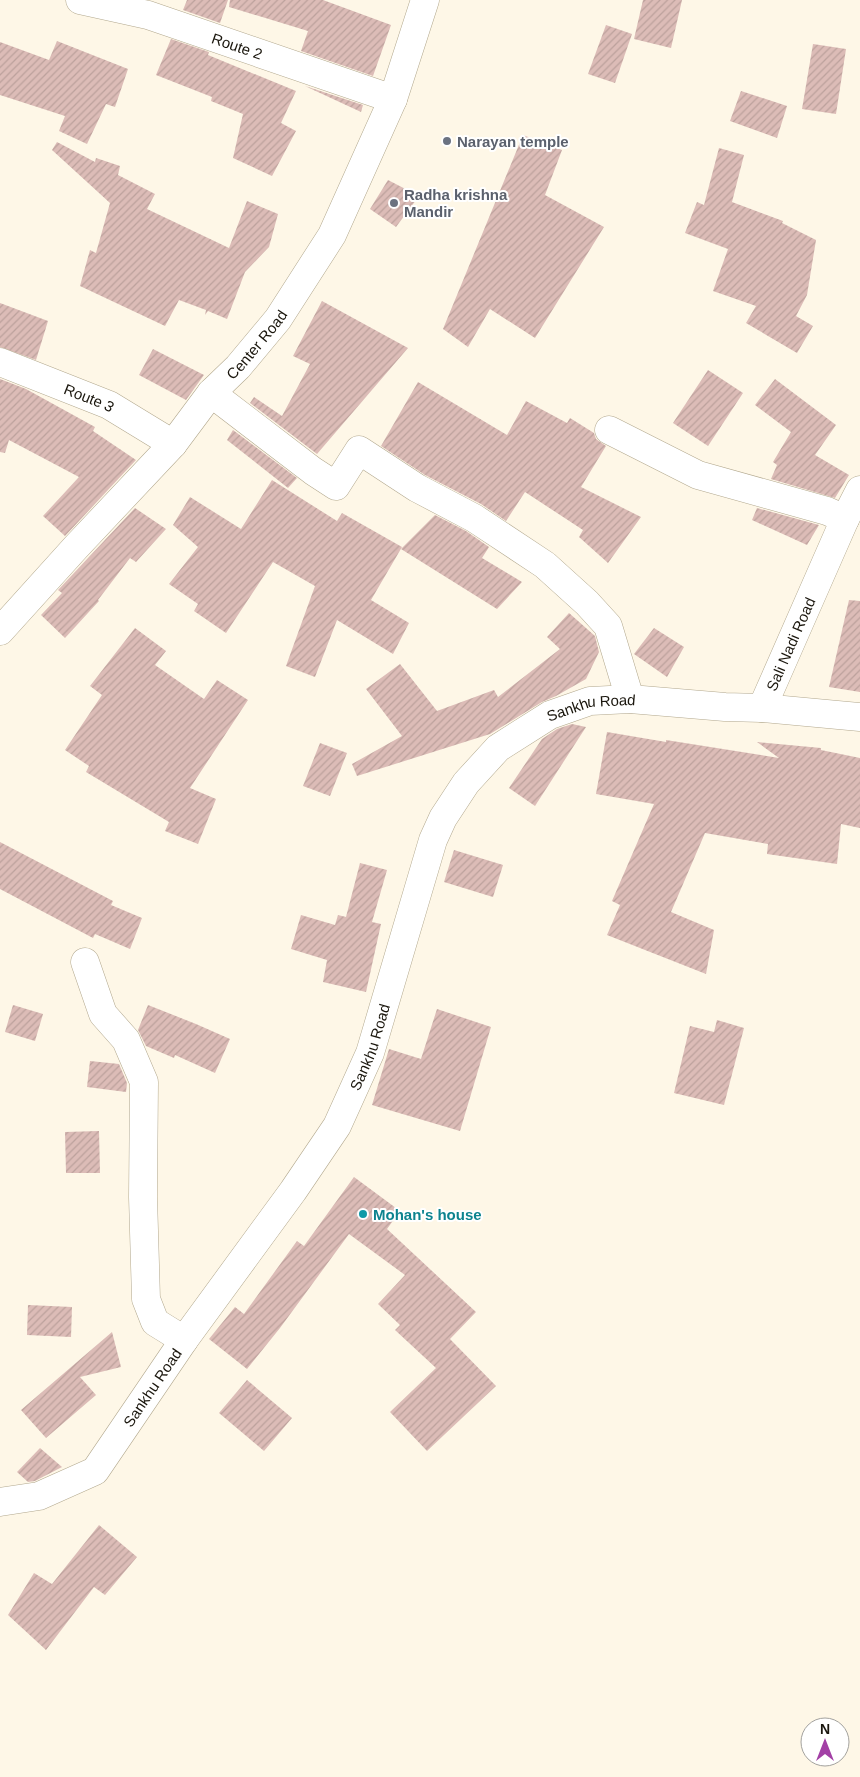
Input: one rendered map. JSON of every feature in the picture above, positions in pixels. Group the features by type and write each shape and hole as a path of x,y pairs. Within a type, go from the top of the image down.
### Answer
{"street":[{"name":"Route 2","path":"80,0 148,16 393,99"},
{"name":"Center Road","path":"0,631 173,444 211,393 238,367 278,319 332,235 393,99 425,0"},
{"name":"Route 3","path":"0,362 109,405 173,444"},
{"path":"211,393 313,471 336,486 359,450 417,488 474,518 546,565 587,603 608,626 630,699"},
{"path":"609,430 698,475 827,511 845,519"},
{"name":"Sali Nadi Road","path":"860,490 845,519 762,708 860,717"},
{"name":"Sankhu Road","path":"0,1502 39,1496 95,1471 184,1340 293,1192 337,1126 370,1053 433,840 442,818 466,783 498,748 550,715 590,701 630,699 725,707 762,708"},
{"path":"85,962 103,1014 126,1040 144,1082 143,1197 146,1299 155,1322 184,1340"}],"building":[{"path":"187,0 228,0 220,23 183,10"},
{"path":"230,0 323,0 391,25 373,76 301,51 308,31 229,7"},
{"path":"643,0 682,0 671,48 634,39"},
{"path":"606,25 632,34 615,83 588,74"},
{"path":"171,39 209,52 208,55 296,91 281,123 296,131 272,176 233,158 243,114 211,101 212,97 156,75"},
{"path":"57,41 128,69 115,107 106,104 87,144 59,131 65,116 0,95 0,42 49,60"},
{"path":"813,44 846,49 836,114 802,109"},
{"path":"305,86 363,105 361,112"},
{"path":"741,91 787,106 777,138 730,121"},
{"path":"523,135 562,150 545,195 604,227 535,338 490,309 468,347 443,329"},
{"path":"57,142 95,162 96,158 120,166 118,175 155,194 147,209 229,248 247,201 278,214 269,247 245,272 227,319 208,311 205,315 206,310 179,300 165,326 80,286 90,250 96,253 110,203 52,150"},
{"path":"719,148 744,155 732,202 783,221 782,223 816,240 807,295 796,316 813,326 797,353 746,323 756,306 713,291 728,249 685,233 697,202 704,205"},
{"name":"Radha krishna Mandir","path":"388,180 419,196 396,227 370,209"},
{"path":"322,301 408,348 317,454 250,403 254,397 282,416 310,364 293,356"},
{"path":"0,303 48,321 36,360 0,347"},
{"path":"153,349 204,375 186,400 139,375"},
{"path":"708,370 743,393 708,446 673,423"},
{"path":"0,379 26,389 95,427 93,431 136,460 65,536 43,516 79,477 9,440 5,453 0,452"},
{"path":"775,379 836,425 815,455 849,475 835,498 771,479 777,465 773,462 791,432 755,405"},
{"path":"418,382 507,435 526,401 567,423 570,418 594,433 596,439 606,446 581,487 641,517 608,563 579,537 583,530 525,492 506,521 481,504 425,475 381,446"},
{"path":"233,430 297,478 288,488 227,440"},
{"path":"272,480 337,521 342,513 402,547 371,600 409,623 393,654 337,620 315,677 286,666 315,586 273,562 226,633 194,611 198,604 169,584 198,547 173,525 190,497 241,529"},
{"path":"135,508 166,529 136,562 130,558 99,601 65,638 41,615 62,593 58,590"},
{"path":"757,508 819,525 807,545 752,520"},
{"path":"435,515 466,531 489,547 482,558 522,582 497,609 401,549"},
{"path":"849,600 860,601 860,692 829,687"},
{"path":"569,613 595,636 599,652 586,679 542,702 490,734 357,776 352,764 402,736 366,689 400,664 437,711 494,690 498,697 560,649 547,637"},
{"path":"135,628 166,651 155,665 204,699 217,680 248,700 190,788 216,799 198,844 165,831 169,822 86,772 89,766 65,750 102,695 90,686"},
{"path":"654,628 684,647 667,677 634,654"},
{"path":"572,724 586,727 535,806 509,788 542,739 557,729"},
{"path":"607,732 779,758 757,742 821,748 821,750 860,758 860,828 841,824 837,864 767,854 768,844 705,833 671,912 714,930 706,974 607,935 620,905 612,901 654,804 596,794"},
{"path":"320,743 347,753 330,796 303,786"},
{"path":"0,842 113,901 111,905 142,918 130,949 95,934 93,938 0,889"},
{"path":"454,850 503,865 493,897 444,882"},
{"path":"360,863 387,870 372,922 381,924 366,992 323,982 327,960 291,949 301,915 335,925 338,915 346,917"},
{"path":"13,1005 43,1014 35,1041 5,1032"},
{"path":"148,1005 230,1039 215,1073 175,1055 174,1058 146,1046 138,1030"},
{"path":"437,1009 491,1027 460,1131 372,1105 389,1049 421,1059"},
{"path":"717,1020 744,1028 724,1105 674,1093 690,1026 714,1032"},
{"path":"90,1061 119,1064 127,1083 126,1092 87,1087"},
{"path":"99,1131 100,1173 66,1173 65,1132"},
{"path":"354,1177 400,1211 387,1229 476,1312 450,1339 496,1386 427,1451 390,1412 436,1368 395,1330 400,1325 378,1304 405,1275 349,1234 280,1328 247,1369 209,1339 235,1307 244,1314 297,1241 304,1246"},
{"path":"28,1305 72,1307 71,1337 27,1335"},
{"path":"112,1332 121,1367 80,1377 96,1395 46,1438 21,1410"},
{"path":"247,1380 292,1418 264,1451 219,1413"},
{"path":"40,1448 62,1467 35,1481 28,1482 17,1472"},
{"path":"99,1525 137,1557 105,1595 94,1587 46,1650 8,1615 34,1573 52,1584"}],"place":[{"name":"Narayan temple","path":"447,141"},
{"name":"Radha krishna Mandir","path":"394,203"},
{"name":"Mohan's house","path":"363,1214"}]}
